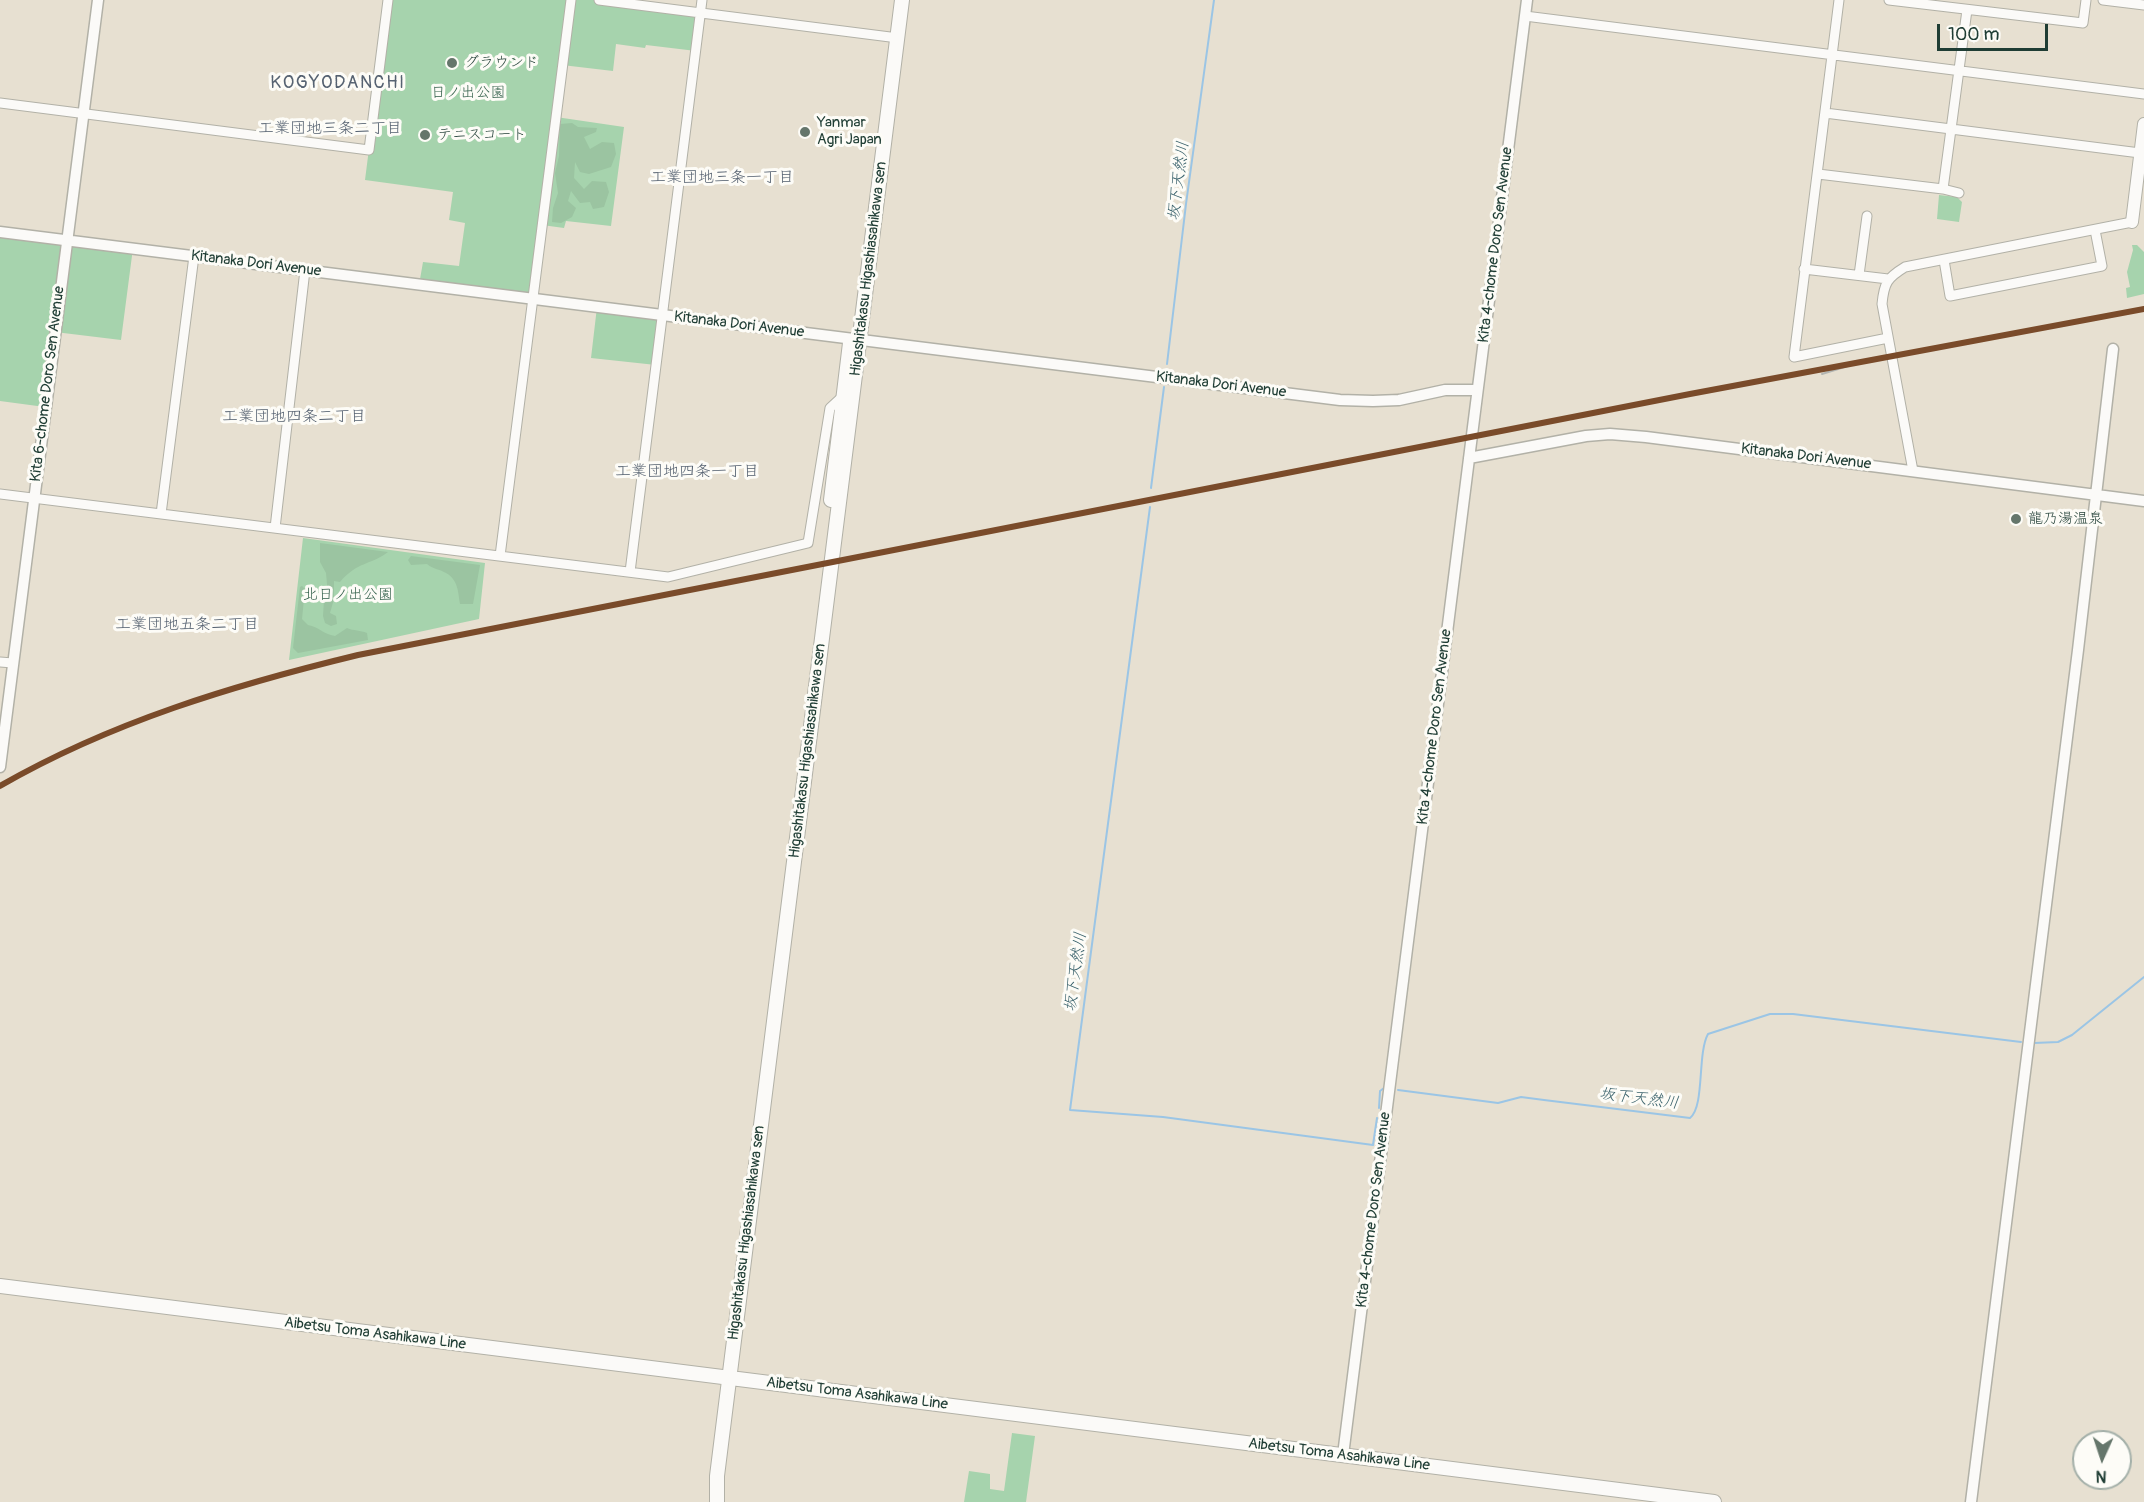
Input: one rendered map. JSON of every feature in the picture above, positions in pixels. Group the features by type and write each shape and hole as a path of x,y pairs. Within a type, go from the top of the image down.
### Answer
{"main road":[{"name":"Higashitakasu Higashiasahikawa sen","path":"893,0 893,37"},
{"name":"Higashitakasu Higashiasahikawa sen","path":"717,1502 725,1378 893,37 902,0"},
{"path":"2132,222 2140,184 2140,153 2144,124"},
{"name":"Higashitakasu Higashiasahikawa sen","path":"827,564 843,396 855,339"},
{"name":"Aibetsu Toma Asahikawa Line","path":"0,1286 1714,1502"},
{"name":"Higashitakasu Higashiasahikawa sen","path":"708,1502 707,1476 725,1378"}],"street":[{"name":"Kita 6-chome Doro Sen Avenue","path":"0,767 98,0"},
{"path":"0,103 369,150 388,0"},
{"path":"500,556 571,0"},
{"path":"599,0 893,37"},
{"path":"630,572 702,0"},
{"name":"Kita 4-chome Doro Sen Avenue","path":"1343,1455 1527,0"},
{"path":"1839,0 1794,357 1888,338"},
{"path":"1889,0 1965,6 2083,23 2086,0"},
{"path":"2103,0 2144,5"},
{"path":"1943,189 1965,6"},
{"path":"1525,16 2144,94"},
{"path":"1825,113 2140,153"},
{"path":"1818,174 1943,189 1959,193"},
{"path":"1858,275 1867,216"},
{"path":"1913,471 1882,304 1883,289 1888,279 1905,267 2132,222"},
{"path":"1944,260 1950,296 2079,271 2102,266 2096,230"},
{"name":"Kitanaka Dori Avenue","path":"0,232 1340,400 1399,400 1445,390 1477,390"},
{"path":"161,514 194,256"},
{"path":"1804,269 1888,279"},
{"path":"275,528 305,270"},
{"path":"1971,1502 2113,349"},
{"path":"0,494 668,577 808,543 830,408 843,396"},
{"name":"Kitanaka Dori Avenue","path":"1468,458 1586,436 1610,434 2144,501"},
{"path":"0,662 13,663"}],"green space":[{"name":"日ノ出公園","path":"388,0 599,0 695,12 699,21 696,51 616,44 613,71 562,65 556,117 624,127 611,226 566,221 564,228 542,225 533,299 419,285 423,262 459,266 465,223 449,220 453,192 365,180"},
{"path":"572,123 578,127 597,128 596,132 584,137 590,149 602,142 614,143 616,154 611,167 589,174 580,172 575,162 574,178 584,189 592,181 606,182 609,192 604,207 593,209 590,202 580,203 571,191 568,201 576,208 572,217 561,223 552,222 553,208 558,193 555,173 559,156 560,124"},
{"path":"1939,195 1957,197 1962,202 1959,222 1937,219"},
{"path":"0,232 133,248 121,340 55,332 45,407 0,401"},
{"path":"2132,245 2137,245 2144,252 2144,294 2127,298 2126,288 2130,287 2127,272 2133,250"},
{"path":"597,307 663,315 656,365 591,358"},
{"name":"北日ノ出公園","path":"303,538 485,563 479,619 289,660"},
{"path":"320,543 388,552 352,570 340,582 334,581 334,599 330,613 336,616 337,624 331,626 325,623 323,616 324,600 328,595 326,573 320,562"},
{"path":"411,556 480,565 473,604 460,604 457,586 450,576 427,564 411,565 408,560"},
{"path":"300,587 305,589 302,619 308,625 335,636 347,628 362,631 367,633 368,640 298,653 293,648"},
{"path":"1012,1433 1035,1436 1026,1502 964,1502 969,1471 990,1474 990,1489 1004,1491"}],"waterway":[{"name":"坂下天然川","path":"1167,364 1214,0"},
{"name":"坂下天然川","path":"1151,488 1164,387"},
{"name":"坂下天然川","path":"1150,507 1070,1110 1163,1117 1373,1145 1377,1118"},
{"name":"坂下天然川","path":"2034,1043 2058,1042 2072,1035 2144,977"},
{"name":"坂下天然川","path":"1398,1090 1498,1103 1521,1097 1690,1118 1698,1103 1703,1054 1708,1034 1770,1014 1793,1014 2021,1042"},
{"name":"坂下天然川","path":"1379,1108 1380,1091 1384,1088"}],"railway":[{"path":"1822,374 1851,365"}],"transit line":[{"path":"0,786 42,763 129,724 265,679 358,655 1690,394 2144,309"}],"place":[{"name":"グラウンド","path":"452,63"},
{"name":"Yanmar Agri Japan","path":"805,132"},
{"name":"テニスコート","path":"425,135"},
{"name":"龍乃湯温泉","path":"2016,519"}],"district":[{"name":"KOGYODANCHI","path":"338,83"},
{"name":"工業団地三条二丁目","path":"330,129"},
{"name":"工業団地三条一丁目","path":"722,178"},
{"name":"工業団地四条二丁目","path":"294,417"},
{"name":"工業団地四条一丁目","path":"687,472"},
{"name":"工業団地五条二丁目","path":"187,625"}]}
